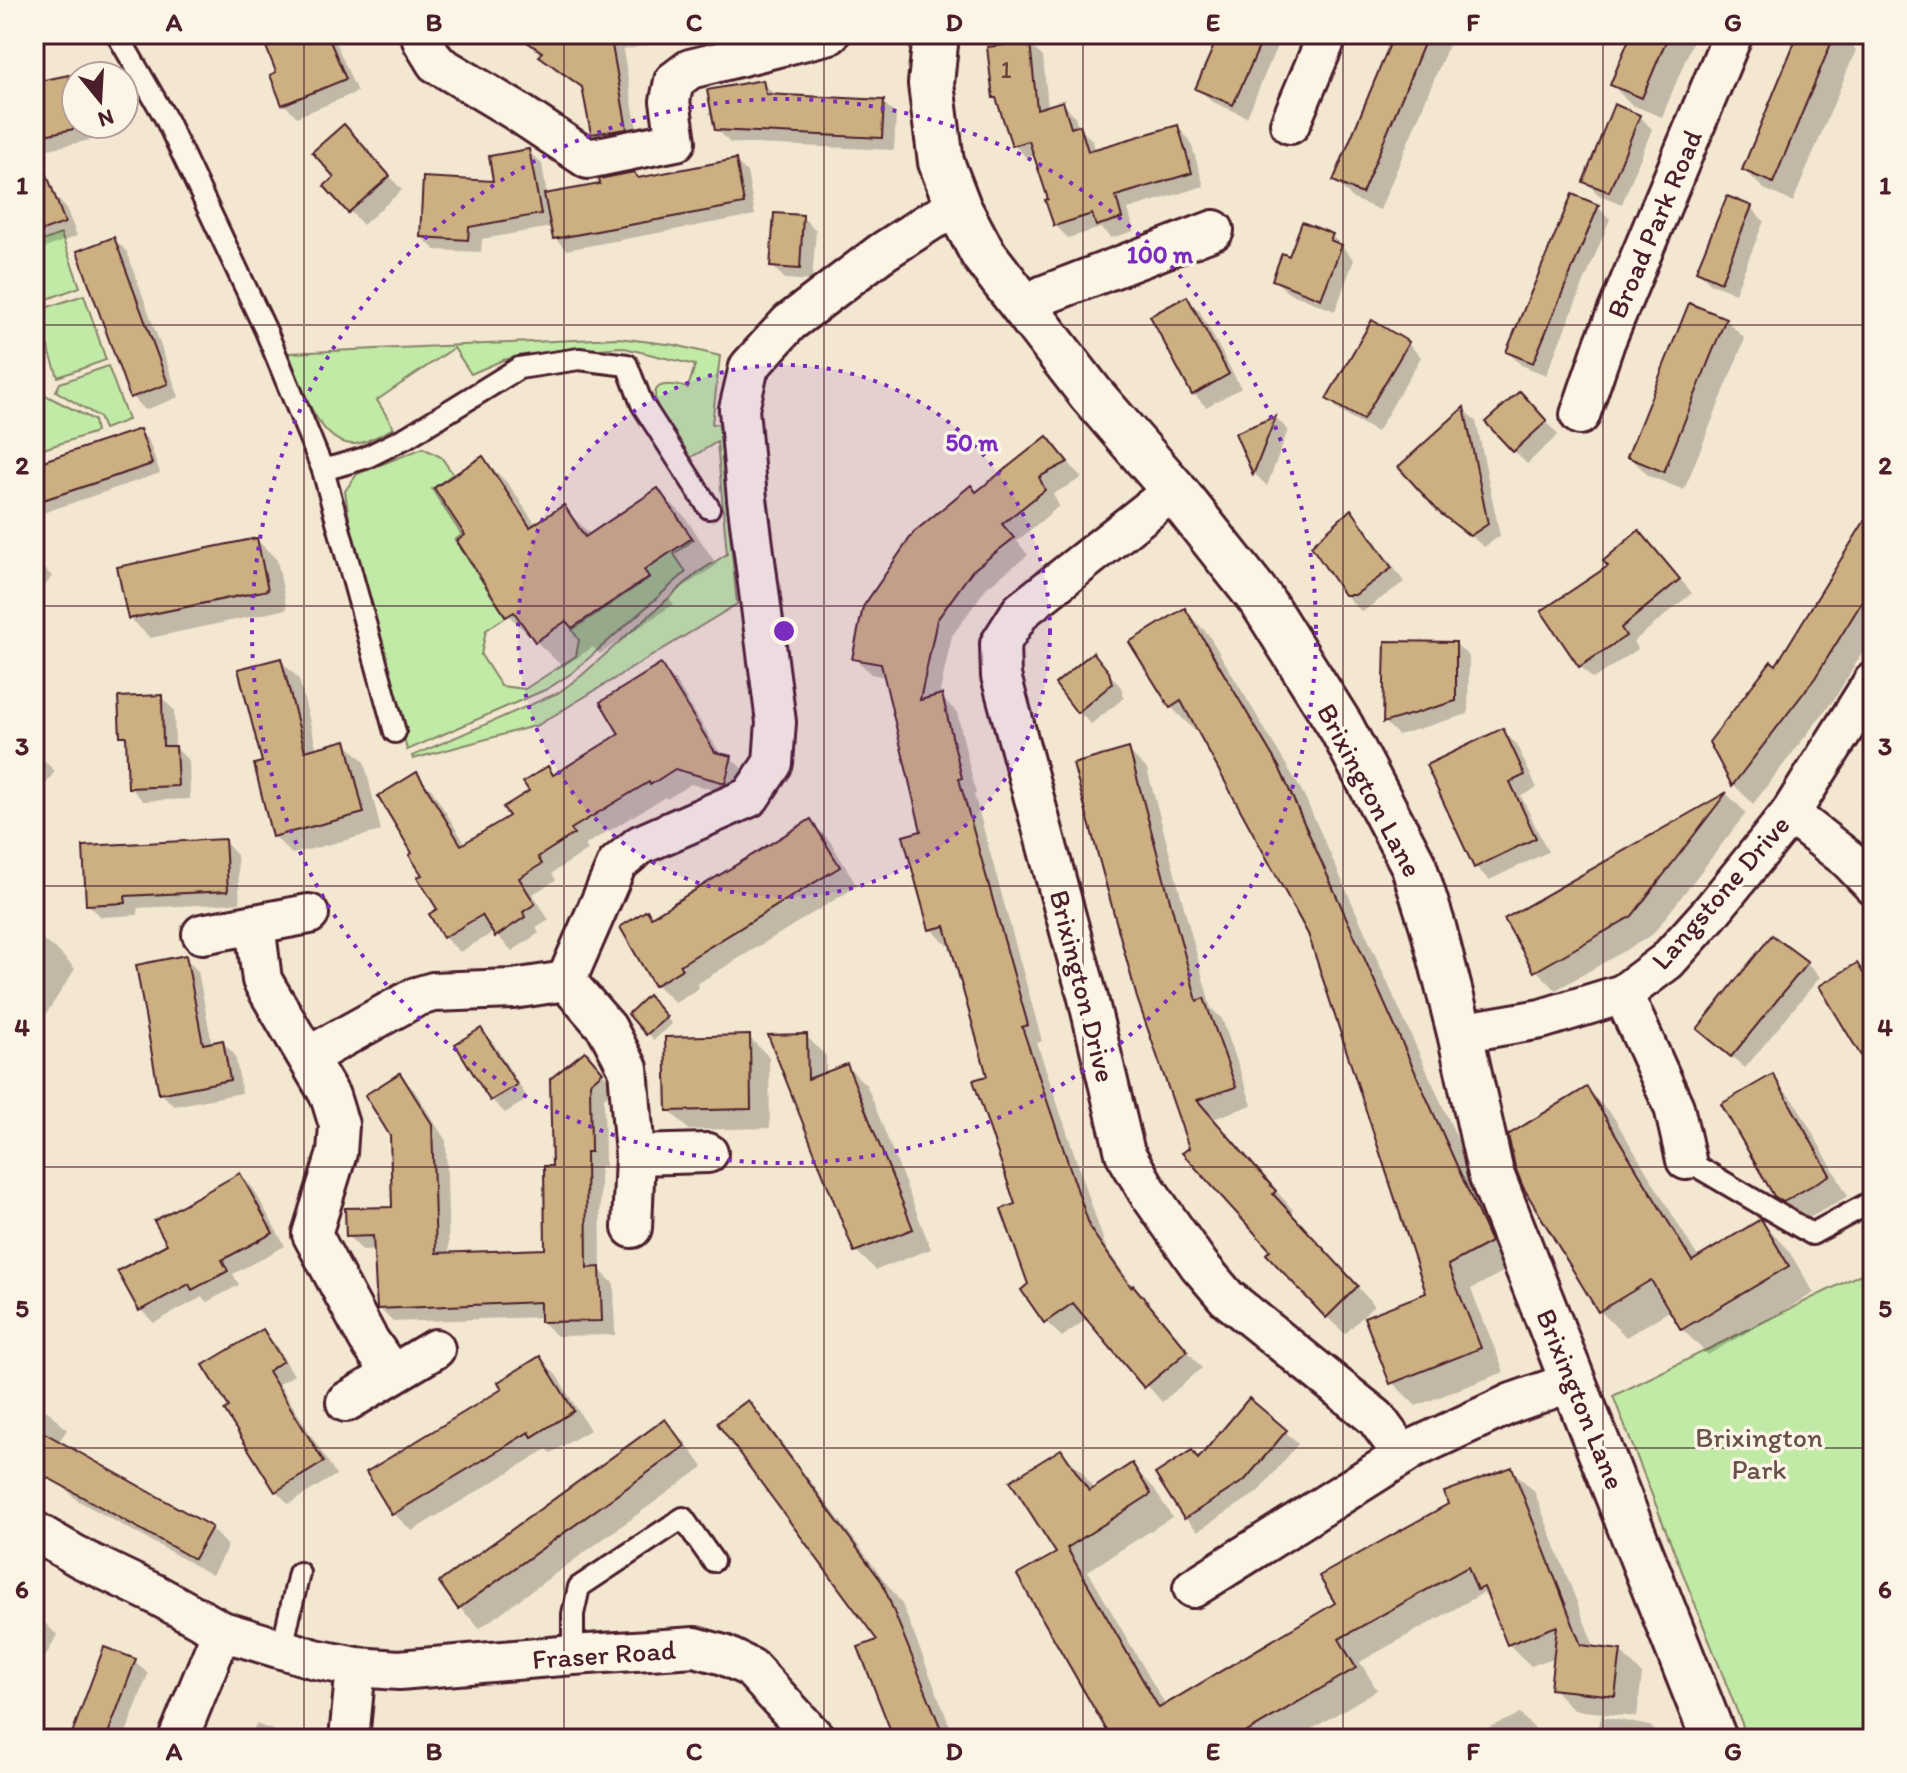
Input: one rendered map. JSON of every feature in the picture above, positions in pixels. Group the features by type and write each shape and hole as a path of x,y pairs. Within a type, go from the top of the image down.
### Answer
{"street":[{"path":"422,34 422,40 436,63 588,159 676,141 670,101 674,81 690,69 830,34"},
{"name":"Brixington Lane","path":"936,34 931,84 941,162 959,209 983,254 1091,394 1174,490 1262,601 1341,727 1413,864 1460,1033 1491,1174 1714,1739"},
{"path":"1290,124 1328,34"},
{"name":"Broad Park Road","path":"1580,415 1605,342 1733,34"},
{"path":"566,981 617,864 627,853 750,797 773,763 776,722 747,499 739,409 749,367 789,323 858,270 932,220 959,209"},
{"path":"1025,308 1044,295 1214,230"},
{"name":"Brixington Drive","path":"1174,490 1021,611 1000,644 1001,676 1087,994 1125,1153 1199,1265 1227,1298 1376,1418 1403,1455"},
{"name":"Langstone Drive","path":"1460,1033 1541,1019 1623,994 1667,961 1790,814 1873,682"},
{"path":"1790,814 1849,860 1873,885"},
{"path":"202,934 309,914"},
{"path":"255,924 262,980 309,1056 330,1096 339,1125 337,1153 312,1234 368,1339 392,1374"},
{"path":"309,1056 416,997 433,992 513,989 566,981"},
{"path":"566,981 607,1028 628,1068 635,1155 632,1228"},
{"path":"1623,994 1674,1107 1686,1160"},
{"path":"635,1155 708,1153"},
{"path":"346,1402 435,1349"},
{"path":"1193,1588 1403,1455 1512,1403 1574,1381"},
{"name":"Fraser Road","path":"34,1531 222,1631 315,1659 356,1667 399,1670 695,1647 724,1655 751,1668 816,1739"},
{"path":"178,1739 222,1631"},
{"path":"349,1739 356,1667"}],"lane":[{"path":"117,34 165,117 266,331 323,470 395,732"},
{"path":"323,470 365,458 407,437 519,368 579,359 627,365 642,404 709,508"},
{"path":"1686,1160 1812,1234 1873,1201"},
{"path":"573,1655 573,1614 579,1587 683,1518 713,1561"},
{"path":"282,1648 299,1573"}],"green space":[{"path":"61,234 80,287 34,304 34,244"},
{"path":"84,295 106,360 58,377 36,311"},
{"path":"618,338 675,345 720,356 712,424 719,424 737,604 538,725 413,759 412,756 558,693 697,573 727,554 717,442 690,458 665,422 655,396 658,388 668,385 688,388 695,365 620,347 517,357 471,374 454,348 377,400 394,428 354,444 341,442 320,423 304,394 289,353"},
{"path":"108,366 128,420 104,429 99,417 56,391 60,383"},
{"path":"45,395 94,420 96,432 34,452 34,400"},
{"path":"423,448 441,457 453,474 432,489 462,535 455,540 506,617 486,630 481,655 501,686 525,689 576,656 579,640 572,630 649,578 644,570 693,540 674,554 686,572 572,673 547,689 407,750 349,519 345,491 357,474"},
{"name":"Brixington Park","path":"1873,1268 1873,1739 1748,1739 1613,1396"}],"building":[{"path":"289,34 327,34 346,79 282,105 270,75 276,72 265,44"},
{"path":"515,34 610,34 627,129 591,134 582,87 539,56 542,52"},
{"path":"1219,34 1265,34 1233,105 1195,89"},
{"path":"1394,34 1428,34 1362,194 1333,181"},
{"path":"1631,34 1669,34 1642,98 1610,85"},
{"path":"1798,34 1835,34 1773,183 1742,170"},
{"path":"1030,42 1037,109 1063,101 1071,128 1080,125 1088,151 1178,125 1192,173 1116,196 1122,218 1096,226 1092,214 1054,226 1029,141 1012,146 996,98 993,98 987,47"},
{"path":"60,77 60,132 34,137 34,82"},
{"path":"763,80 766,94 884,100 882,138 715,130 707,90"},
{"path":"1614,104 1640,115 1609,192 1583,182"},
{"path":"344,124 390,176 348,213 324,186 334,177 312,152"},
{"path":"34,148 37,148 65,223 34,234"},
{"path":"529,149 541,214 469,227 468,240 420,237 423,177 493,181 489,156"},
{"path":"736,159 744,204 553,239 544,194 600,184 599,179 634,172 638,178"},
{"path":"1572,194 1599,205 1533,363 1506,352"},
{"path":"1727,196 1752,206 1721,282 1696,271"},
{"path":"774,213 803,215 800,269 770,267"},
{"path":"1302,222 1333,234 1330,240 1342,245 1321,299 1272,280 1282,253 1289,256"},
{"path":"114,237 168,384 130,398 77,251"},
{"path":"1187,296 1229,374 1192,395 1150,316"},
{"path":"1689,303 1726,318 1664,472 1627,457"},
{"path":"1372,320 1409,342 1363,420 1326,399"},
{"path":"1520,391 1547,421 1513,452 1485,422"},
{"path":"1464,407 1488,524 1470,536 1440,513 1398,467"},
{"path":"1276,416 1253,475 1235,433"},
{"path":"140,429 152,464 34,503 34,464"},
{"path":"1047,436 1068,462 1039,477 1045,490 1002,524 1014,538 972,571 937,620 920,700 942,694 962,778 959,779 1028,1025 1022,1027 1091,1230 1131,1287 1133,1285 1188,1351 1144,1388 1073,1303 1044,1323 1021,1290 1028,1284 1001,1209 1015,1204 973,1080 987,1076 945,926 929,930 903,836 921,831 881,664 852,659 863,607 914,532 971,485 976,492"},
{"path":"483,456 530,527 564,505 585,537 658,488 692,538 644,570 649,577 572,628 566,621 535,642 514,612 506,617 457,541 465,535 434,488"},
{"path":"1873,507 1873,584 1815,678 1732,786 1709,742 1771,661 1776,665"},
{"path":"1351,509 1392,568 1355,595 1344,595 1311,546"},
{"path":"1639,530 1680,579 1621,628 1626,636 1579,667 1541,611 1608,566 1603,561"},
{"path":"257,538 268,590 128,619 117,567"},
{"path":"1185,608 1279,767 1491,1242 1448,1265 1481,1348 1390,1384 1364,1317 1426,1293 1308,934 1181,701 1170,708 1129,642"},
{"path":"1385,641 1456,642 1456,701 1383,723"},
{"path":"1093,652 1109,672 1112,684 1077,713 1055,684"},
{"path":"281,658 305,751 346,740 364,813 272,837 254,764 262,762 238,669"},
{"path":"661,664 715,752 732,756 725,783 675,769 650,785 649,782 571,829 574,834 538,857 542,864 519,878 535,904 523,912 525,917 495,937 482,915 443,938 429,914 437,909 417,877 422,875 409,855 412,853 378,796 417,772 461,845 509,816 503,807 529,791 523,782 548,766 553,775 619,734 600,702"},
{"path":"162,695 163,746 176,746 178,786 128,788 126,736 120,736 118,697"},
{"path":"1503,728 1525,775 1510,782 1536,838 1474,868 1426,765"},
{"path":"1129,748 1197,1001 1204,998 1236,1087 1197,1100 1276,1191 1273,1194 1358,1286 1326,1318 1266,1254 1270,1250 1182,1153 1189,1148 1137,998 1073,764"},
{"path":"1727,792 1632,916 1534,972 1504,919"},
{"path":"811,819 840,867 680,965 682,969 654,986 620,927 647,910 651,917"},
{"path":"225,839 228,891 125,896 126,903 86,905 83,846"},
{"path":"1772,935 1808,962 1731,1057 1697,1029"},
{"path":"186,955 203,1044 223,1040 230,1080 159,1094 136,965"},
{"path":"1857,963 1873,989 1873,1076 1819,986"},
{"path":"648,995 667,1017 646,1035 628,1014"},
{"path":"481,1028 517,1085 490,1101 455,1044"},
{"path":"807,1034 808,1079 847,1064 913,1229 854,1252 768,1035"},
{"path":"750,1035 751,1109 667,1111 665,1037"},
{"path":"585,1051 603,1072 590,1083 591,1152 586,1152 587,1268 600,1267 602,1321 540,1322 540,1302 377,1309 373,1236 346,1237 345,1208 392,1207 390,1136 365,1095 400,1073 432,1124 436,1253 545,1249 544,1166 552,1166 550,1079"},
{"path":"1773,1074 1830,1175 1783,1202 1774,1196 1721,1104"},
{"path":"1587,1087 1692,1261 1761,1219 1789,1266 1681,1330 1651,1280 1598,1312 1523,1187 1508,1135"},
{"path":"240,1173 273,1233 222,1260 228,1271 192,1290 189,1284 139,1311 117,1271 167,1244 154,1221"},
{"path":"263,1329 283,1361 268,1371 324,1462 275,1492 224,1410 229,1407 203,1365"},
{"path":"540,1356 574,1411 532,1437 529,1432 392,1515 366,1472 502,1389 498,1382"},
{"path":"1249,1398 1287,1430 1245,1480 1184,1519 1155,1474 1192,1450 1198,1459"},
{"path":"748,1400 882,1582 945,1739 894,1739 858,1647 877,1640 717,1423"},
{"path":"665,1419 685,1446 458,1609 439,1582"},
{"path":"34,1427 212,1527 194,1559 34,1470"},
{"path":"1061,1449 1089,1491 1132,1463 1151,1494 1067,1548 1159,1708 1335,1603 1319,1576 1448,1504 1444,1492 1512,1467 1581,1645 1621,1650 1615,1696 1550,1689 1557,1626 1507,1645 1484,1587 1477,1590 1468,1567 1339,1639 1356,1668 1235,1739 1106,1739 1110,1736 1017,1575 1056,1553 1010,1481"},
{"path":"104,1647 136,1659 106,1739 70,1739"}]}
